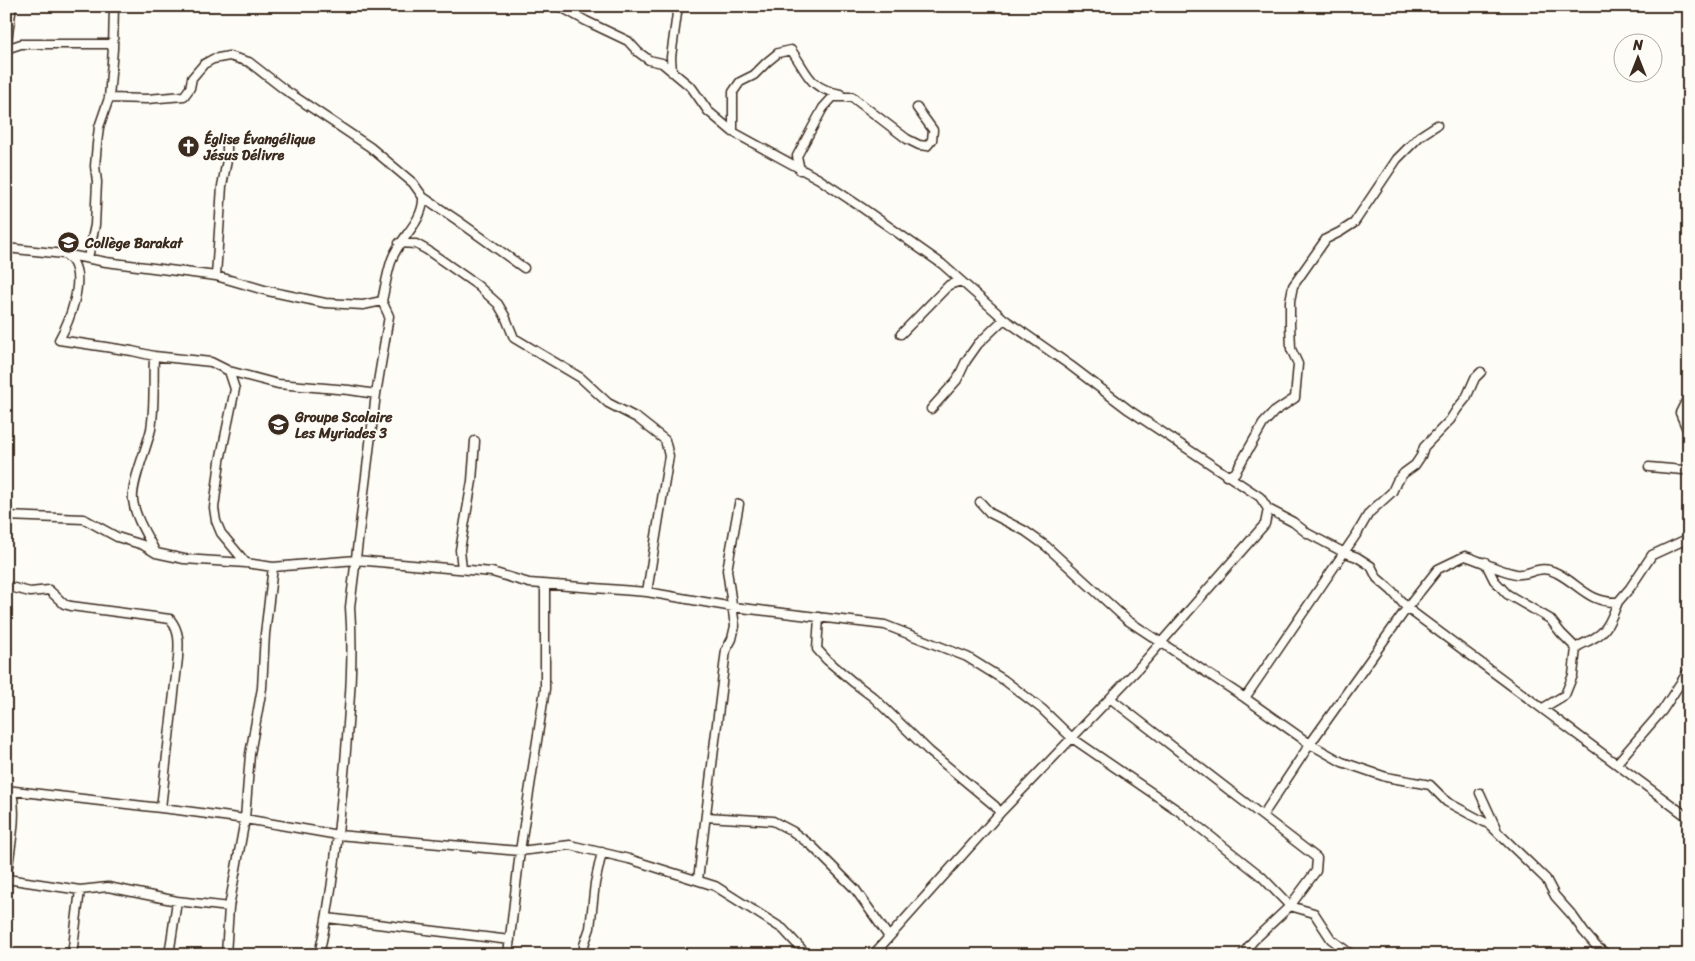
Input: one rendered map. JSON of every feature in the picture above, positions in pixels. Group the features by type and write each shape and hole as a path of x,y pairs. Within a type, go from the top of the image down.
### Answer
{"street":[{"path":"12,6 6,48 21,44 43,43 110,44 113,49"},
{"path":"88,258 95,225 97,182 95,166 99,127 109,98 114,6"},
{"path":"559,6 628,41 649,60 662,63 692,88 708,112 733,132 819,179 942,264 1004,319 1129,410 1260,497 1268,509 1293,522 1307,533 1343,552 1357,557 1371,566 1377,578 1407,608 1689,818"},
{"path":"672,72 671,57 678,6"},
{"path":"733,132 732,92 740,82 754,75 778,53 791,50 814,84 827,91 852,97 907,139 919,145 927,146 932,140 933,130 917,108"},
{"path":"109,98 148,99 184,96 190,88 192,78 204,64 213,59 230,56 249,62 285,90 370,147 412,183 422,197 524,268"},
{"path":"800,170 797,156 823,108 833,97 852,97"},
{"path":"1226,476 1235,473 1263,424 1274,412 1295,398 1298,364 1291,350 1290,324 1290,301 1293,286 1326,239 1354,223 1374,196 1397,159 1420,136 1437,125"},
{"path":"216,276 227,144"},
{"path":"319,955 328,918 338,836 350,694 352,632 350,607 376,394 389,316 382,301 392,259 399,243 414,225 423,207 422,197"},
{"path":"399,243 416,244 477,285 498,304 514,338 581,378 608,403 637,418 664,440 669,456 647,592"},
{"path":"6,248 64,254 106,262 216,276 268,292 325,303 363,304 382,301"},
{"path":"64,254 73,262 76,273 75,303 59,340 154,356 212,362 229,371 278,384 376,394"},
{"path":"901,334 950,285 961,281"},
{"path":"931,410 957,380 966,361 978,344 1004,319"},
{"path":"154,356 151,428 136,480 133,500 138,517 156,553"},
{"path":"229,371 235,390 220,461 214,508 216,521 221,533 246,563"},
{"path":"1245,698 1369,513 1392,492 1397,480 1415,465 1422,456 1424,446 1450,420 1456,409 1466,398 1475,378 1481,372"},
{"path":"1689,395 1680,413 1689,434"},
{"path":"462,569 460,550 472,481 475,441"},
{"path":"1649,467 1682,470 1689,468"},
{"path":"980,502 990,513 1025,531 1046,546 1127,620 1245,698 1310,744 1342,762 1386,777 1430,785 1447,802 1490,825 1546,879 1555,896 1584,932 1597,947 1608,955"},
{"path":"698,880 726,650 732,639 735,626 727,570 739,504"},
{"path":"873,955 1000,812 1111,699 1161,643 1265,524 1268,509"},
{"path":"6,516 84,519 117,537 144,546 156,553 184,558 273,567 356,560 462,569 492,572 529,583 647,592 733,607 885,625 967,657 1004,680 1042,709 1072,738 1180,812 1262,877 1290,906 1314,913 1331,939 1352,955"},
{"path":"1542,708 1565,695 1572,675 1576,648 1607,628 1618,602 1630,588 1652,555 1689,538"},
{"path":"1263,815 1310,744 1407,608 1438,569 1465,556 1518,574 1541,568 1556,572 1590,597 1606,603 1618,602"},
{"path":"1486,562 1494,580 1507,594 1550,619 1561,634 1576,648"},
{"path":"226,955 229,907 245,819 250,754 262,688 265,634 273,567"},
{"path":"508,955 520,851 545,689 545,585"},
{"path":"6,586 30,592 49,590 64,604 170,619 175,625 179,638 178,658 161,808"},
{"path":"819,617 817,649 827,660 873,697 929,751 1000,812"},
{"path":"1617,763 1662,711 1689,670"},
{"path":"1111,699 1317,858 1316,871 1290,906 1253,940 1242,955"},
{"path":"6,885 15,807 9,791 245,819 338,836 520,851 570,845 602,852 715,886 783,929 807,955"},
{"path":"1480,793 1498,832"},
{"path":"706,817 773,822 792,831 812,846 855,889 889,937"},
{"path":"584,955 584,945 590,928 595,884 602,852"},
{"path":"7,879 80,890 108,887 177,901 229,907"},
{"path":"72,955 80,890"},
{"path":"169,955 177,901"},
{"path":"328,918 510,940"}],"place":[{"name":"Église Évangélique Jésus Délivre","path":"188,147"},
{"name":"Collège Barakat","path":"69,243"},
{"name":"Groupe Scolaire Les Myriades 3","path":"279,425"}]}
